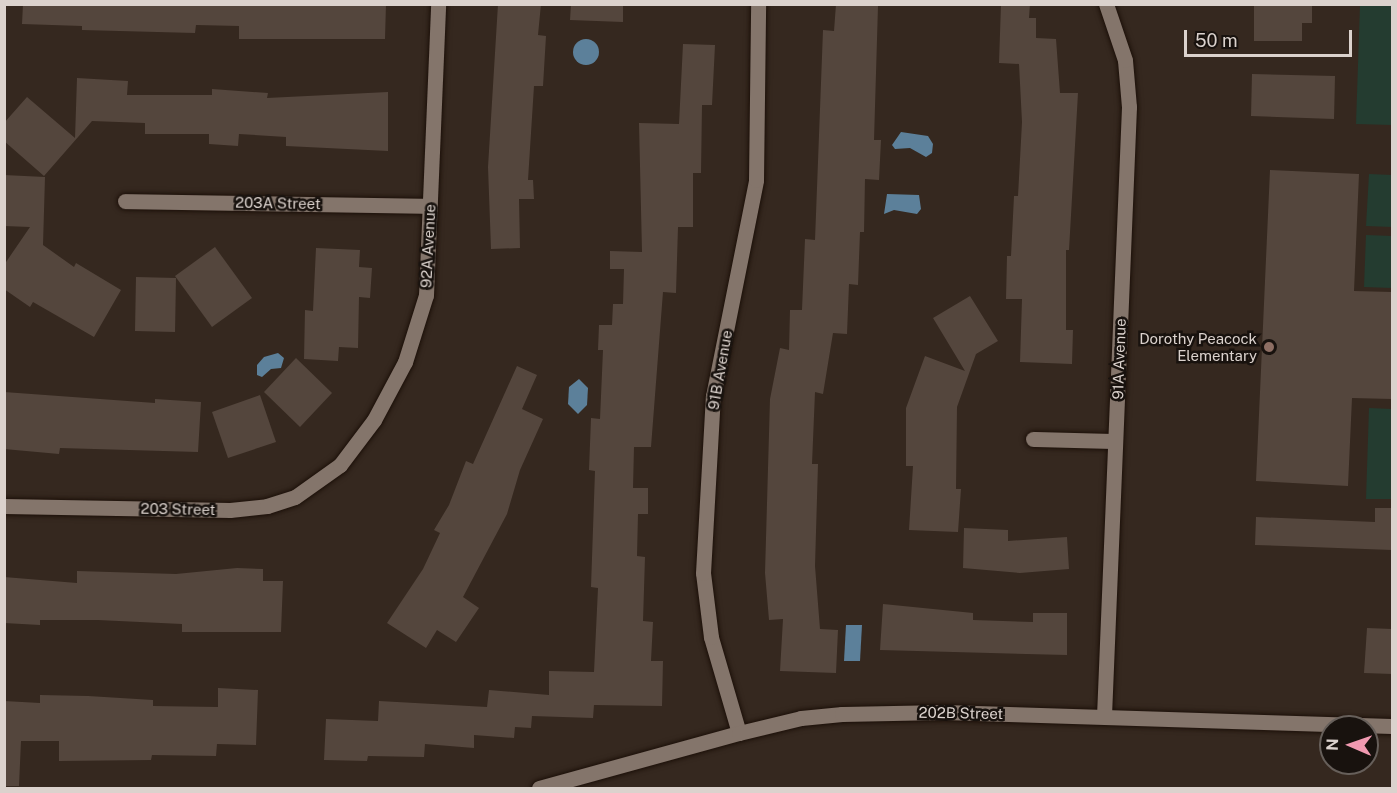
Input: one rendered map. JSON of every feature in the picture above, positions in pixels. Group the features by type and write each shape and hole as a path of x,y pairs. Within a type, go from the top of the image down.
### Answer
{"street":[{"name":"92A Avenue","path":"340,465 374,420 417,331 426,295 438,4"},
{"name":"91B Avenue","path":"739,733 711,637 703,573 713,396 756,180 758,4"},
{"name":"91A Avenue","path":"1104,716 1129,107 1125,60 1106,4"},
{"name":"203A Street","path":"126,201 430,206"},
{"path":"1033,440 1115,441"},
{"name":"203 Street","path":"4,506 230,510 267,506 295,497 340,465"},
{"name":"202B Street","path":"539,789 801,718 882,711 1392,726"}],"green space":[{"path":"1360,5 1392,5 1392,125 1356,124"},
{"path":"1369,174 1392,175 1392,227 1366,226"},
{"path":"1366,235 1392,236 1392,288 1364,287"},
{"path":"1369,408 1392,409 1392,499 1366,499"}],"water":[{"path":"586,39 595,43 599,52 595,61 586,65 577,61 573,52 577,43"},
{"path":"901,132 928,136 933,144 932,153 926,157 910,148 895,149 892,145"},
{"path":"887,194 919,195 921,209 917,214 894,210 884,214"},
{"path":"278,353 284,358 281,368 271,369 262,377 257,375 257,365 264,357"},
{"path":"579,379 588,388 587,405 578,414 568,404 569,387"},
{"path":"846,625 862,625 860,661 844,661"}],"building":[{"path":"23,4 386,4 385,39 239,39 239,26 196,25 195,33 82,30 82,26 22,24"},
{"path":"498,4 541,4 538,35 546,36 543,86 534,86 528,180 533,180 534,199 519,199 520,248 491,249 488,167"},
{"path":"571,4 623,4 623,22 570,20"},
{"path":"836,4 878,6 874,140 881,140 879,180 865,179 864,232 860,232 858,285 849,284 847,334 833,333 823,394 815,392 812,464 818,464 815,566 820,629 838,630 836,673 780,671 783,619 769,620 765,573 770,399 780,348 789,350 790,310 802,310 805,239 815,240 823,30 834,31"},
{"path":"1001,4 1030,4 1029,18 1036,18 1036,38 1056,39 1060,93 1078,93 1069,250 1066,250 1066,330 1073,330 1072,364 1020,362 1022,299 1006,299 1007,256 1011,256 1014,196 1018,196 1022,122 1019,64 999,63"},
{"path":"1254,4 1312,4 1312,23 1302,23 1302,41 1254,41"},
{"path":"683,44 715,45 712,105 702,105 701,173 693,173 693,227 678,227 676,293 663,292 651,447 634,447 633,488 648,488 648,514 638,514 637,556 645,557 643,621 653,622 651,661 663,661 662,706 594,705 593,718 532,716 531,728 515,727 514,738 474,735 474,748 425,744 424,757 368,756 367,761 324,760 326,719 378,721 379,701 487,707 489,690 549,695 549,671 594,672 598,588 591,587 595,471 589,470 591,418 600,419 603,350 598,350 599,325 612,325 613,304 623,304 624,269 610,269 610,251 642,252 639,123 679,124"},
{"path":"1252,74 1335,76 1334,119 1251,116"},
{"path":"77,78 128,81 127,95 212,95 212,89 268,93 267,98 388,92 388,151 286,146 286,137 239,134 238,146 209,144 209,134 145,134 145,123 92,121 44,176 4,141 4,123 27,97 75,138"},
{"path":"1270,170 1359,174 1354,291 1392,292 1392,399 1352,398 1348,486 1256,481"},
{"path":"4,175 45,177 43,245 74,267 76,263 121,290 94,337 33,302 30,307 4,289 4,265 30,227 4,226"},
{"path":"215,247 252,298 212,327 175,276"},
{"path":"316,248 360,250 359,267 372,268 370,298 359,297 358,348 339,347 338,361 304,359 305,310 313,311"},
{"path":"136,277 176,278 175,332 135,331"},
{"path":"970,296 998,341 976,354 957,407 956,489 961,489 958,532 909,530 913,466 906,466 906,408 925,356 965,371 933,318"},
{"path":"296,358 332,393 300,427 264,392"},
{"path":"517,366 537,375 522,409 543,419 520,470 507,514 463,597 479,608 456,642 437,630 426,648 387,623 423,569 440,533 434,530 449,505 466,461 473,464"},
{"path":"4,392 155,403 155,399 201,402 198,452 60,448 59,454 4,449"},
{"path":"260,395 276,442 228,458 212,412"},
{"path":"1375,508 1392,508 1392,550 1255,545 1256,517 1375,522"},
{"path":"964,528 1008,530 1008,541 1067,537 1069,569 1020,573 963,568"},
{"path":"237,568 263,569 263,581 283,581 281,632 182,632 182,624 98,620 40,620 40,625 4,623 4,577 77,583 77,571 176,574"},
{"path":"883,604 973,613 973,620 1033,622 1033,613 1067,613 1067,655 880,650"},
{"path":"1367,628 1392,629 1392,674 1364,673"},
{"path":"218,688 258,690 256,745 217,744 216,756 152,755 151,760 59,761 59,741 21,741 19,786 4,786 4,701 40,703 40,695 88,696 153,700 153,706 218,707"}],"place":[{"name":"Dorothy Peacock Elementary","path":"1269,347"}]}
